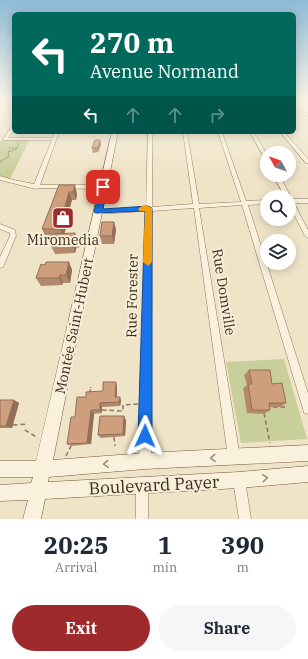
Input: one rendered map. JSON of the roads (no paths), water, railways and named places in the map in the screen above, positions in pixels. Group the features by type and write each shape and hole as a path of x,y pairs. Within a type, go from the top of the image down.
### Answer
{"street":[{"path":"12,129 5,139 54,139"},
{"path":"36,187 57,134"},
{"name":"Montée Saint-Hubert","path":"32,519 115,134"},
{"name":"Rue Forester","path":"145,461 150,134"},
{"name":"Rue Domville","path":"185,134 234,457"},
{"path":"221,134 244,203 308,409"},
{"path":"253,134 260,146"},
{"path":"284,134 308,162"},
{"path":"0,178 20,185 36,187 103,187"},
{"path":"296,199 308,200"},
{"path":"98,212 260,202"},
{"path":"296,213 308,236"},
{"path":"0,226 13,232 13,236 0,265"},
{"name":"Boulevard Payer","path":"0,469 42,469 145,461 308,453"},
{"name":"Boulevard Payer","path":"0,493 239,480 308,474"},
{"path":"239,480 244,519"},
{"path":"142,485 142,519"}],"place":[{"name":"Miromedia","path":"63,218"}]}
